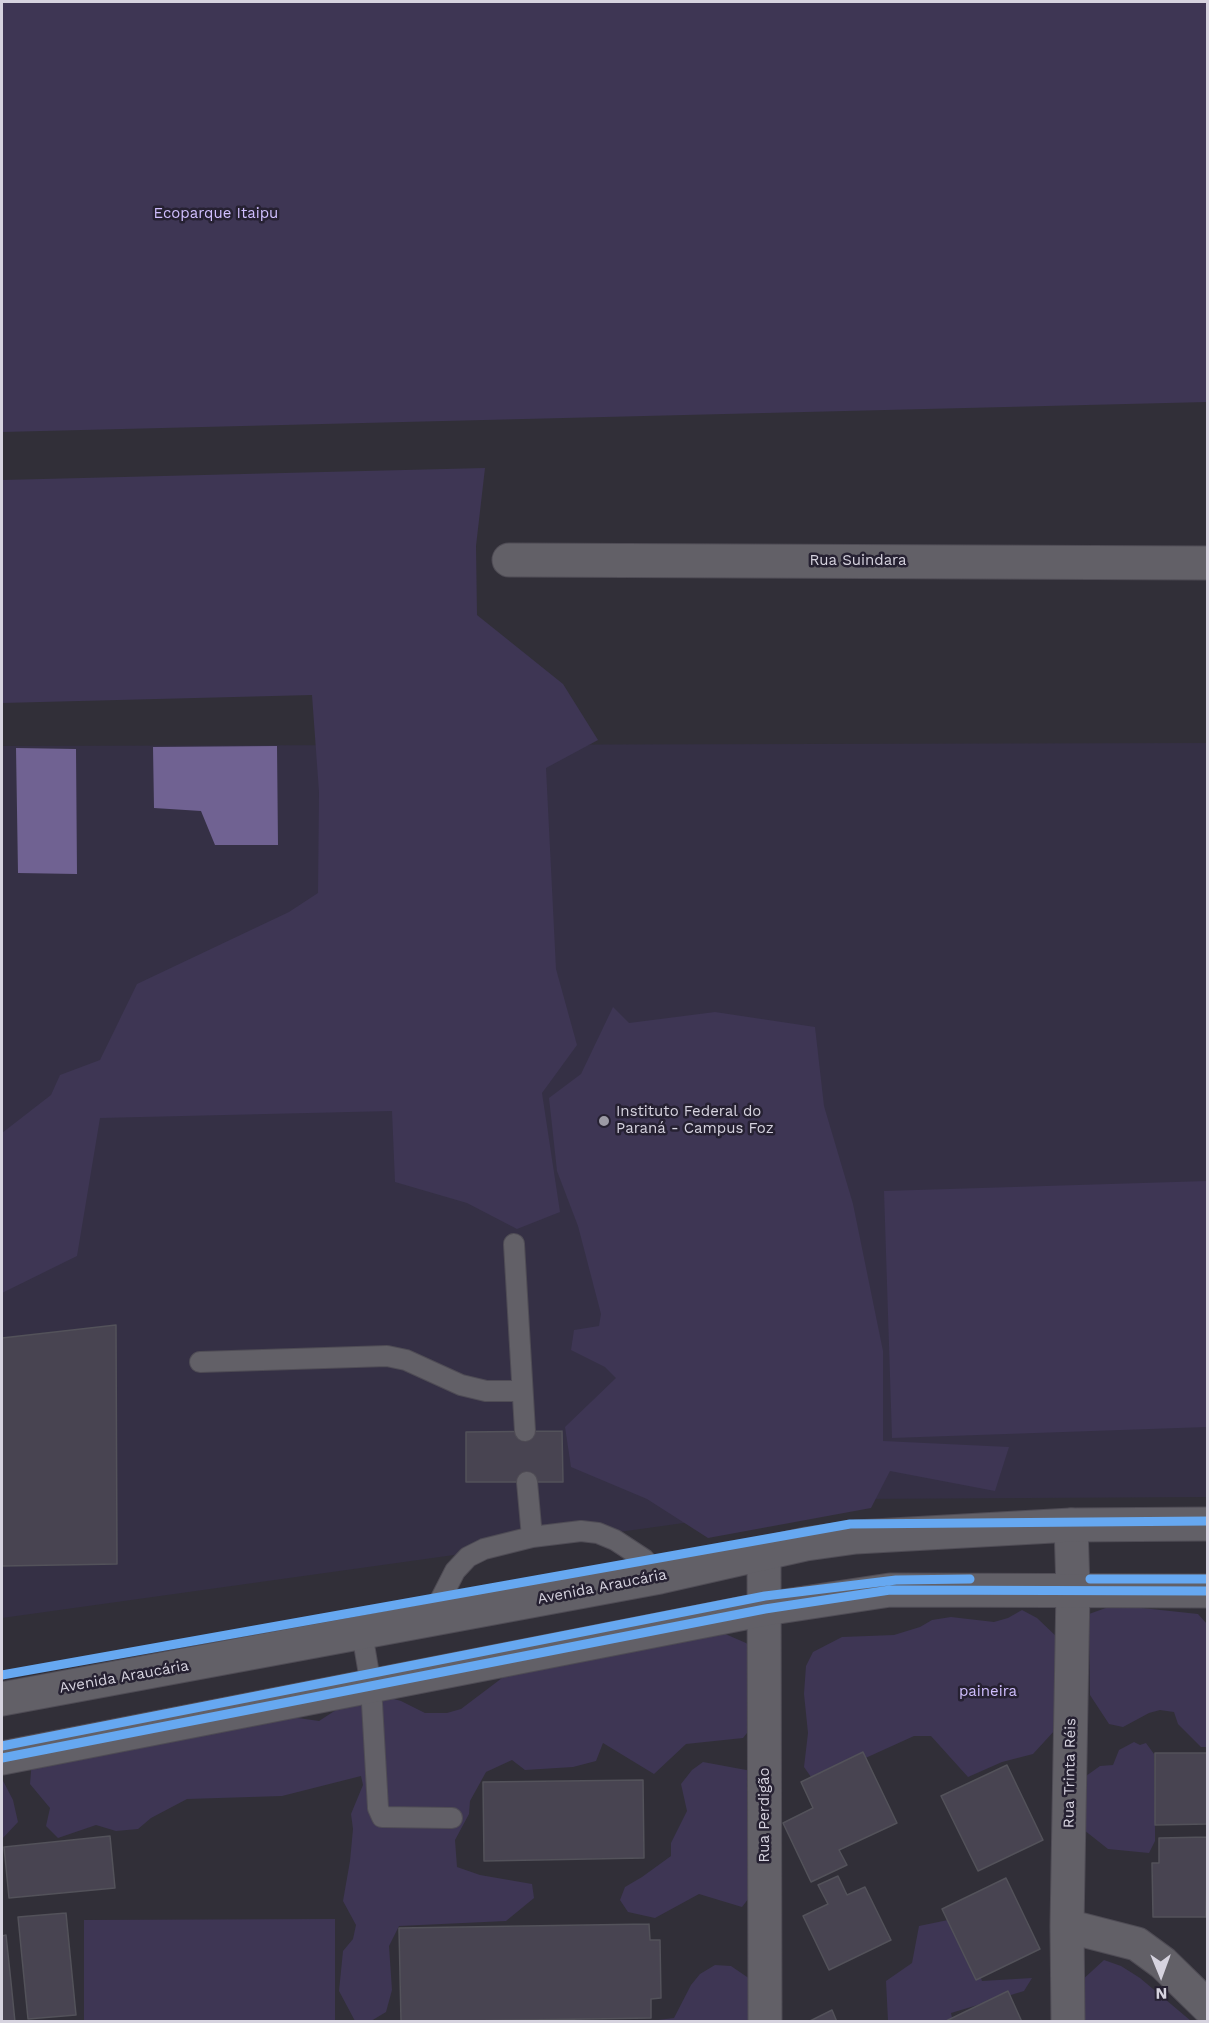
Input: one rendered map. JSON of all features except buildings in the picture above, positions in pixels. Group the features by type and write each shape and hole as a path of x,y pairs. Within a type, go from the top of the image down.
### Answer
{"street":[{"name":"Rua Suindara","path":"509,560 1208,563"},
{"name":"Avenida Araucária","path":"2,1699 660,1577 806,1544 856,1537 1071,1525 1208,1524"},
{"name":"Rua Trinta Réis","path":"1068,2022 1067,1926 1073,1589 1071,1525"},
{"name":"Rua Perdigão","path":"764,1553 765,2022"},
{"path":"2,1758 765,1609 890,1590 1208,1591"},
{"path":"1067,1926 1137,1944 1163,1963 1208,2007"}],"lane":[{"path":"514,1244 525,1431"},
{"path":"200,1362 387,1356 406,1360 461,1385 486,1390 522,1391"},
{"path":"527,1482 532,1537"},
{"path":"430,1620 455,1571 468,1557 484,1549 532,1537 581,1531 598,1533 615,1540 644,1559 660,1577"},
{"path":"362,1633 371,1686 378,1808 382,1817 452,1818"}],"shaded area":[{"name":"Instituto Federal do Paraná - Campus Foz","path":"1207,743 1207,1497 856,1499 2,1618 2,746"},
{"path":"277,746 278,845 215,845 201,811 154,808 153,747"},
{"path":"16,748 76,749 77,874 18,873"}],"green space":[{"name":"Ecoparque Itaipu","path":"2,2 1207,2 1207,402 2,432"},
{"path":"485,468 476,546 477,615 563,684 598,740 546,768 556,969 577,1045 542,1093 560,1212 517,1229 467,1203 395,1182 392,1111 100,1118 77,1256 2,1293 2,1133 51,1095 60,1075 100,1060 137,984 289,912 318,893 319,792 312,695 2,703 2,480"},
{"path":"613,1007 629,1023 715,1012 815,1027 824,1106 853,1204 883,1351 883,1441 1009,1447 995,1491 890,1471 871,1508 708,1538 647,1499 571,1467 565,1427 616,1378 605,1367 571,1350 574,1330 599,1326 601,1314 578,1226 557,1171 549,1098 581,1074"},
{"path":"1207,1181 1207,1427 892,1438 884,1191"},
{"path":"1114,1605 1198,1614 1207,1624 1207,1747 1201,1747 1178,1724 1174,1712 1160,1710 1149,1713 1123,1727 1109,1724 1090,1695 1089,1614"},
{"name":"paineira","path":"1022,1610 1037,1618 1058,1638 1055,1730 1033,1754 1002,1762 968,1777 931,1736 914,1736 817,1780 811,1777 804,1767 808,1733 804,1694 806,1666 813,1652 842,1637 894,1635 920,1627 932,1620 951,1617 994,1622 1008,1618"},
{"path":"723,1633 746,1643 757,1652 762,1714 743,1738 686,1744 654,1774 603,1743 596,1761 573,1767 525,1770 512,1760 486,1772 470,1801 469,1814 455,1840 457,1867 480,1875 532,1884 534,1898 506,1921 399,1926 389,1946 392,1990 386,2012 371,2021 355,2021 339,1991 343,1951 353,1939 356,1925 343,1901 353,1829 351,1814 363,1785 361,1776 282,1796 187,1799 151,1818 138,1829 116,1831 96,1825 58,1838 46,1826 50,1808 30,1784 32,1759 263,1713 319,1721 356,1697 387,1697 425,1713 447,1713 461,1709 506,1675"},
{"path":"1134,1742 1140,1745 1146,1743 1154,1754 1155,1841 1149,1853 1108,1849 1084,1830 1086,1776 1100,1766 1113,1765 1119,1750"},
{"path":"703,1762 757,1772 762,1881 742,1907 699,1894 655,1918 628,1912 620,1900 625,1887 671,1856 671,1843 687,1811 681,1784 692,1770"},
{"path":"2,1779 13,1800 18,1822 2,1839"},
{"path":"335,1919 335,2021 84,2021 84,1920"},
{"path":"948,1920 966,1938 982,1981 1032,1978 1024,1991 951,2013 953,2022 888,2021 886,1981 912,1963 919,1926"},
{"path":"1104,1960 1121,1966 1140,1978 1191,2021 1072,2022 1080,1982"},
{"path":"715,1965 731,1966 750,1979 763,2022 642,2022 674,2018 691,1985 700,1974"}],"cycle path":[{"path":"2,1675 850,1524 1208,1521"},
{"path":"2,1746 765,1596 896,1580 970,1579"},
{"path":"1090,1579 1208,1579"},
{"path":"2,1758 765,1609 890,1590 1208,1591"}],"place":[{"name":"Instituto Federal do Paraná - Campus Foz","path":"604,1121"}]}
